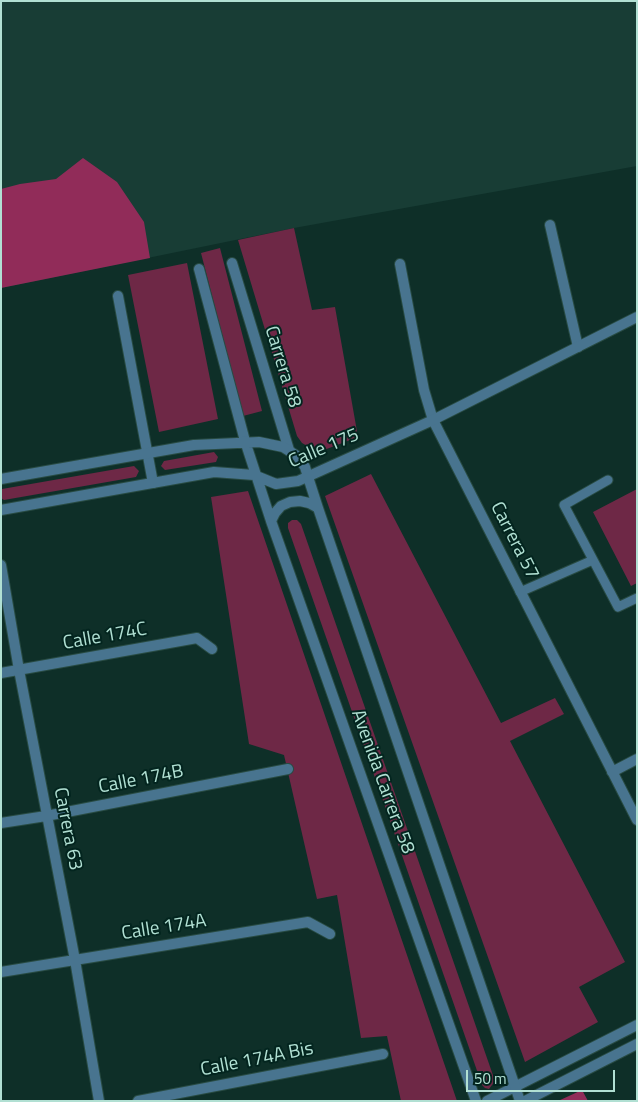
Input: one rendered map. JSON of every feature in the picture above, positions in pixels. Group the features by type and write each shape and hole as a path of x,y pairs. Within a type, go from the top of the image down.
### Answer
{"street":[{"path":"550,225 578,346"},
{"name":"Carrera 58","path":"232,262 289,450 298,456 308,476"},
{"name":"Carrera 57","path":"400,264 424,390 433,420 637,820"},
{"path":"199,269 254,475"},
{"path":"118,296 153,483"},
{"name":"Calle 175","path":"1,510 214,472 254,475 276,484 298,481 433,420 637,317"},
{"name":"Calle 175","path":"1,479 194,445 245,441 264,442 283,446 289,450"},
{"name":"Avenida Carrera 58","path":"254,475 476,1101"},
{"name":"Avenida Carrera 58","path":"308,476 520,1101"},
{"path":"271,521 275,513 282,506 290,502 310,503 318,508"},
{"name":"Carrera 63","path":"1,565 46,816 75,960 99,1101"},
{"name":"Calle 174C","path":"1,673 197,638 212,649"},
{"path":"612,772 637,759"},
{"name":"Calle 174B","path":"1,823 288,769"},
{"name":"Calle 174A","path":"1,972 308,922 330,934"},
{"path":"487,1101 637,1024"},
{"path":"525,1101 637,1044"},
{"name":"Calle 174A Bis","path":"138,1101 383,1054"}],"lane":[{"path":"608,480 564,505 618,607 637,598"},
{"path":"520,592 593,560"}],"shaded area":[{"path":"1,1 637,1 637,166 294,228 1,288"},
{"path":"83,158 117,182 144,222 150,258 1,288 1,189 20,184 56,179"},
{"path":"294,228 312,310 335,307 358,437 324,450 316,450 309,447 302,443 297,436 238,240"},
{"path":"220,248 262,411 243,416 201,253"},
{"path":"187,263 218,419 159,432 128,275"},
{"path":"214,452 218,457 216,462 165,470 161,466 164,461"},
{"path":"134,466 139,471 136,477 4,500 1,498 2,489"},
{"path":"371,474 501,723 555,698 564,714 510,741 625,962 579,987 598,1022 525,1062 325,496"},
{"path":"637,489 637,583 631,586 593,512"},
{"path":"248,491 457,1101 401,1101 387,1036 361,1038 337,895 317,899 284,755 249,744 211,497"},
{"path":"292,520 297,520 301,524 495,1081 489,1089 482,1085 288,528 288,523"},
{"path":"582,1090 588,1101 558,1101"}]}
